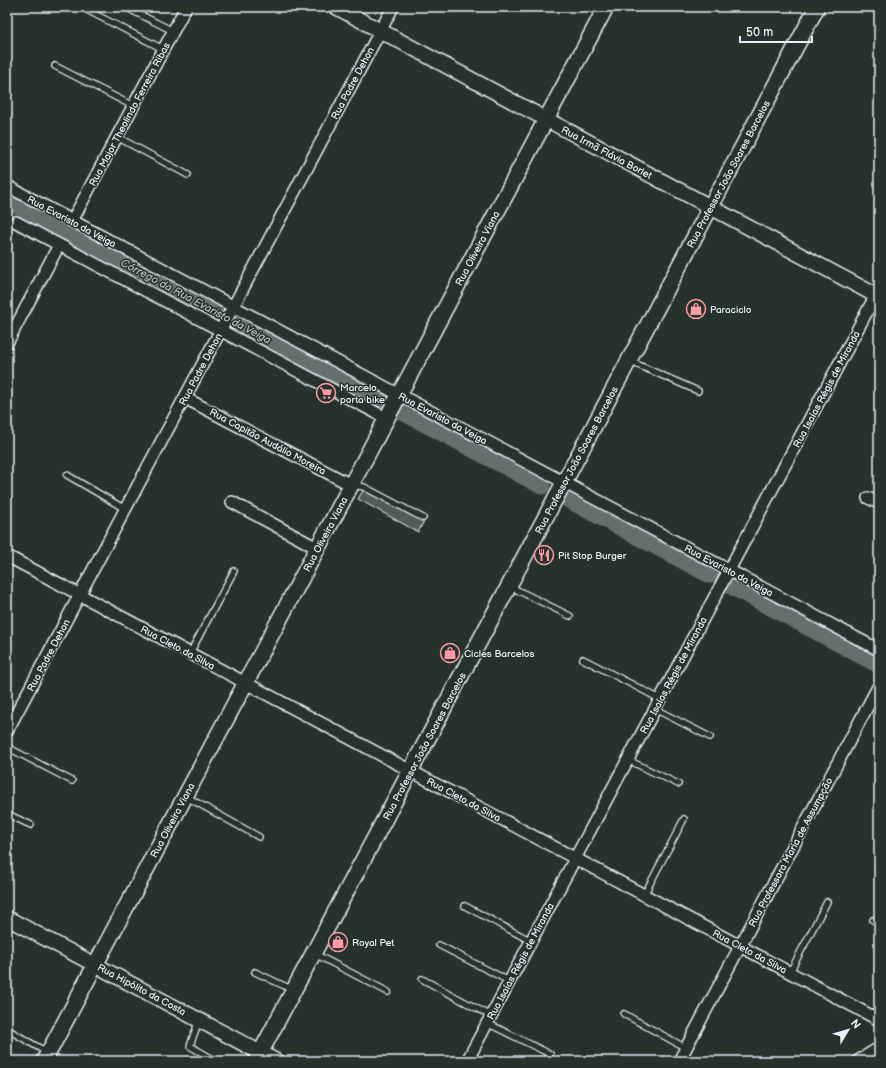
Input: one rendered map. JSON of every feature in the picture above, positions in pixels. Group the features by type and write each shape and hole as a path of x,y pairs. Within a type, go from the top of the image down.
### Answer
{"main road":[{"name":"Rua Oliveira Viana","path":"46,1057 606,7"},
{"name":"Rua Professor João Soares Barcelos","path":"258,1057 817,7"}],"street":[{"name":"Rua Major Theolindo Ferreira Ribas","path":"72,221 186,7"},
{"name":"Rua Irmã Flávia Borlet","path":"336,7 711,207 878,294"},
{"name":"Rua Padre Dehon","path":"7,731 393,7"},
{"name":"Rua Evaristo da Veiga","path":"7,186 879,650"},
{"path":"16,222 386,418"},
{"path":"7,343 59,245"},
{"name":"Rua Isaías Régis de Miranda","path":"467,1061 878,294"},
{"name":"Rua Capitão Audálio Moreira","path":"185,398 350,485"},
{"path":"868,498 879,503"},
{"path":"232,502 317,548"},
{"name":"Rua Cleto da Silva","path":"7,556 879,1020"},
{"name":"Rua Professora Maria de Assumpção","path":"679,1061 879,686"},
{"name":"Rua Hipólito da Costa","path":"7,918 199,1020 258,1057 276,1061"},
{"path":"858,1061 879,1048"}],"lane":[{"path":"81,7 163,49"},
{"path":"125,7 173,31"},
{"path":"55,66 133,106"},
{"path":"117,137 188,175"},
{"path":"629,361 698,391"},
{"path":"67,475 125,509"},
{"path":"350,485 364,487 423,518"},
{"path":"190,653 234,571"},
{"path":"509,586 570,616"},
{"path":"583,659 710,737"},
{"path":"7,747 72,781"},
{"path":"628,760 678,784"},
{"path":"185,796 259,837"},
{"path":"7,814 31,825"},
{"path":"644,895 684,819"},
{"path":"790,972 827,902"},
{"path":"465,906 531,941"},
{"path":"873,920 879,923"},
{"path":"439,945 510,981"},
{"path":"313,953 388,992"},
{"path":"255,972 293,990"},
{"path":"422,979 550,1054"},
{"path":"624,1014 686,1048"},
{"path":"199,1020 190,1046 216,1061"},
{"path":"7,1030 46,1057"}],"building":[{"path":"364,489 424,521 418,532 358,499"}],"waterway":[{"name":"Córrego da Rua Evaristo da Veiga","path":"7,200 385,403"},
{"name":"Córrego da Rua Evaristo da Veiga","path":"401,411 542,486"},
{"name":"Córrego da Rua Evaristo da Veiga","path":"569,500 710,575"},
{"name":"Córrego da Rua Evaristo da Veiga","path":"729,585 877,664"}],"place":[{"name":"Paraciclo","path":"696,309"},
{"name":"Marcelo porta bike","path":"326,393"},
{"name":"Pit Stop Burger","path":"544,555"},
{"name":"Cicles Barcelos","path":"450,653"},
{"name":"Royal Pet","path":"338,942"}]}
